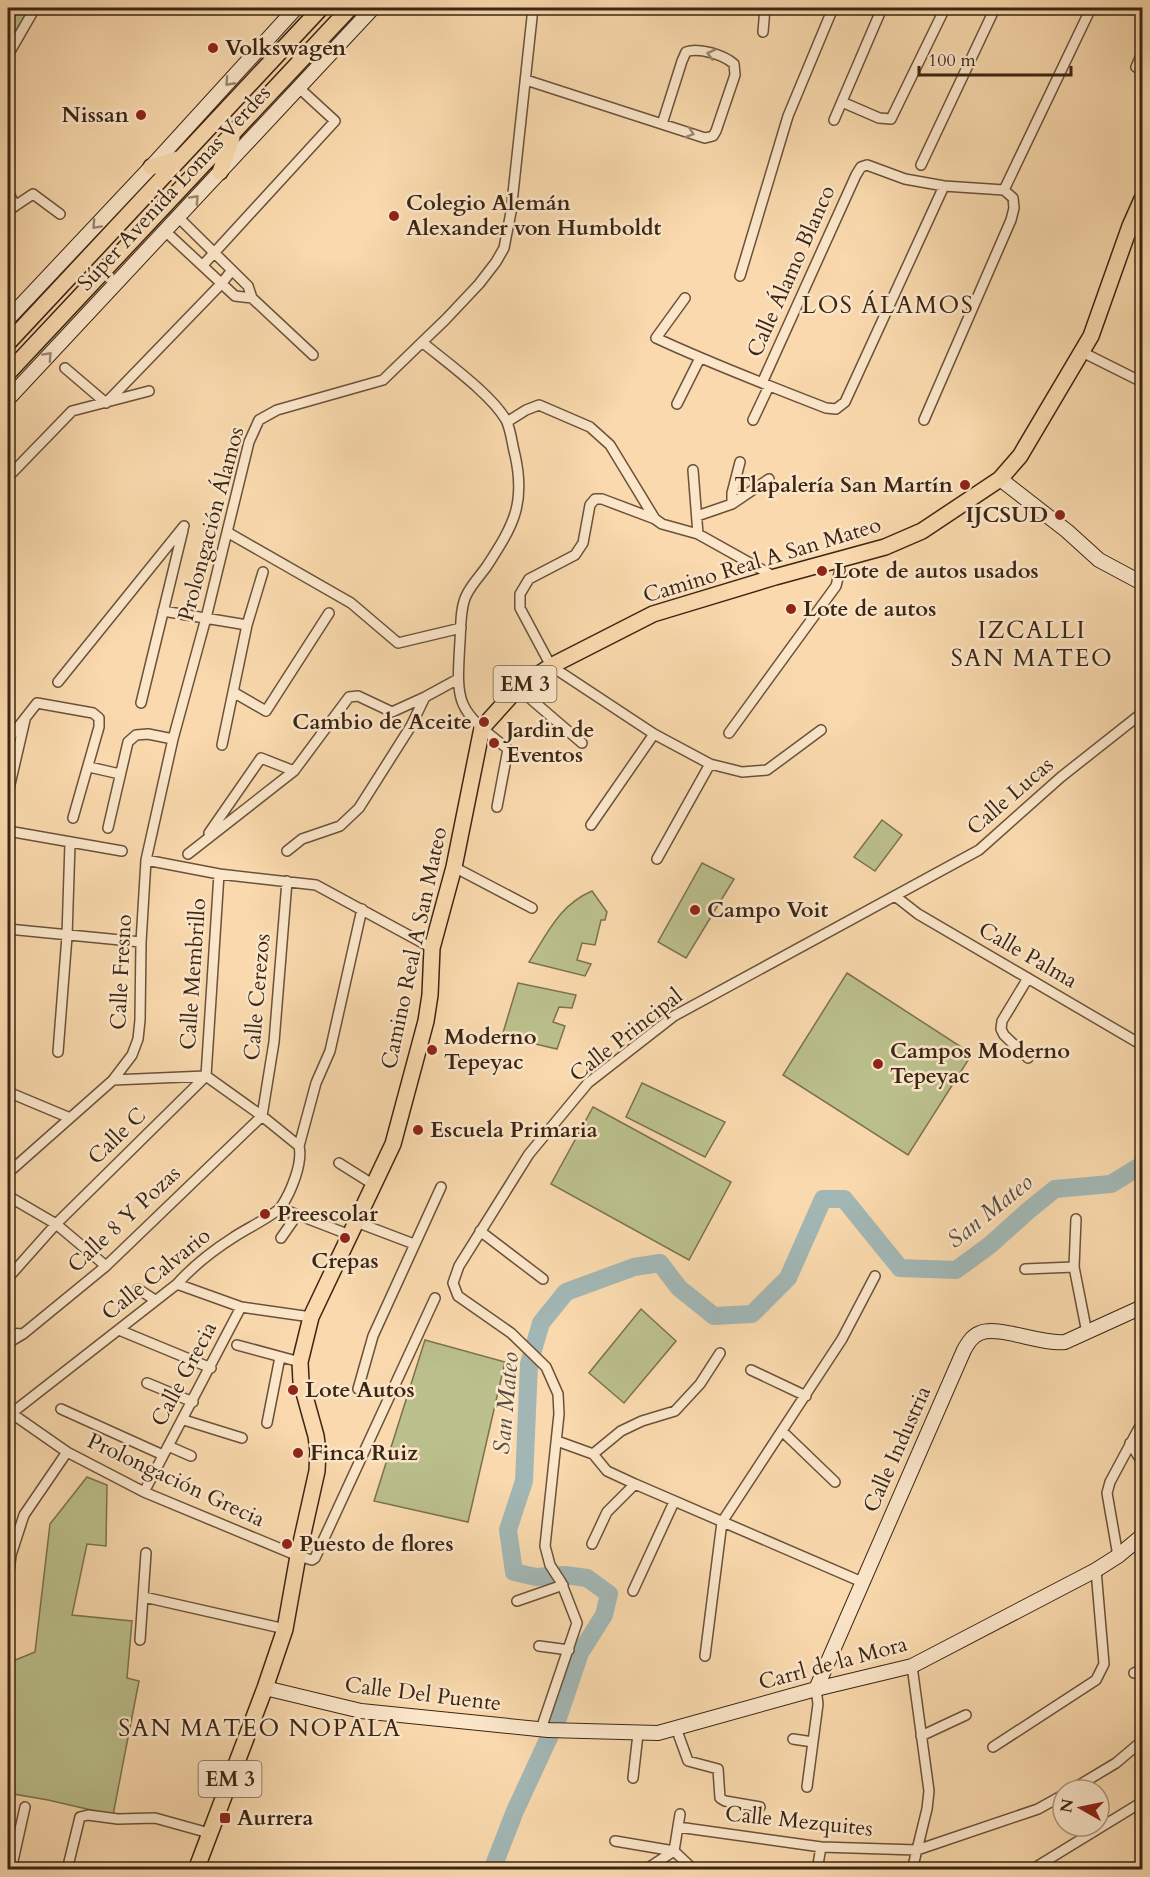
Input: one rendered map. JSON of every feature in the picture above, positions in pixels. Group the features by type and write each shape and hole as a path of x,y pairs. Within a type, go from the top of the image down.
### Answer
{"main road":[{"name":"Súper Avenida Lomas Verdes","path":"8,343 321,8"},
{"name":"Súper Avenida Lomas Verdes","path":"8,374 350,8"},
{"path":"220,172 234,131"},
{"path":"151,167 178,159"},
{"name":"Camino Real A San Mateo","path":"265,1688 285,1629 298,1556 317,1472 316,1436 296,1360 311,1317 393,1144 426,1021 430,995 432,948 454,867 482,728 519,688 551,666 653,614 885,547 922,531 1000,479 1020,456 1091,336 1130,226 1143,199"},
{"name":"EM 3","path":"196,1869 265,1688"}],"street":[{"path":"8,55 35,8"},
{"name":"Súper Avenida Lomas Verdes","path":"8,319 296,8"},
{"name":"Súper Avenida Lomas Verdes","path":"8,399 373,8"},
{"name":"Prolongación Álamos","path":"146,860 173,739 206,618 249,442 259,420 277,410 383,380 479,284 496,262 504,248 516,178 533,8"},
{"path":"763,32 765,8"},
{"path":"740,276 788,116 833,8"},
{"path":"834,120 882,8"},
{"path":"842,102 879,118 891,119 945,8"},
{"path":"921,165 995,8"},
{"path":"1004,190 1091,8"},
{"path":"526,80 705,138 713,136 735,75 734,64 728,59 694,50 686,52 662,124"},
{"path":"1143,53 1136,67 1143,71"},
{"path":"203,265 335,121 298,87"},
{"name":"Calle Álamo Blanco","path":"753,420 861,167 867,165 905,179 944,186"},
{"path":"685,298 656,338 766,385 826,408 836,409 846,402 944,186 1004,190 1013,198 1014,208 1011,220 924,420"},
{"path":"8,191 11,209 33,194 60,214"},
{"path":"178,217 248,286 252,298 313,355"},
{"path":"165,231 235,296 252,298"},
{"path":"106,403 232,270"},
{"path":"422,342 495,404 507,422 518,476 520,494 515,518 489,563 466,596 461,628 458,679 463,706 470,718 508,749 497,807"},
{"path":"1082,352 1143,382"},
{"path":"677,404 700,358"},
{"path":"64,368 106,403"},
{"path":"8,477 72,411 149,391"},
{"path":"507,422 539,405 590,427 610,445 655,519"},
{"path":"732,504 732,493 740,462"},
{"path":"693,470 698,534"},
{"path":"697,516 732,504 769,479"},
{"path":"1000,479 1100,560 1143,583"},
{"path":"776,577 698,534 662,524 655,519 602,499 595,499 590,505 583,543 575,555 530,579 518,601 551,666 654,734 710,764 742,772 767,770 821,730"},
{"path":"58,682 184,526 141,703"},
{"path":"227,532 351,603 398,644 461,628"},
{"path":"729,733 836,586 840,570 837,560"},
{"path":"222,745 247,625 263,572"},
{"path":"164,611 247,625"},
{"path":"233,692 266,711 329,613"},
{"path":"188,854 294,771 349,697 358,696 392,712 458,679"},
{"path":"519,688 582,743"},
{"path":"287,851 302,839 340,826 359,808 411,726 425,697"},
{"path":"8,740 37,703 93,713 99,718 99,727 74,818"},
{"name":"Calle Lucas","path":"895,896 979,850 1061,777 1143,713"},
{"path":"8,793 25,718"},
{"path":"108,828 128,742 136,735 148,734 173,739"},
{"path":"591,825 654,734"},
{"path":"202,843 261,758 294,771"},
{"path":"657,859 710,764"},
{"path":"89,767 120,774"},
{"path":"8,831 122,852"},
{"path":"58,1052 67,936 70,843"},
{"path":"146,860 219,874 316,885 432,948"},
{"name":"Calle Fresno","path":"8,1173 113,1080 132,1055 138,1039 140,1020 141,942 146,860"},
{"path":"454,867 532,908"},
{"name":"Calle Membrillo","path":"206,1076 219,874"},
{"name":"Calle Cerezos","path":"262,1116 274,1042 287,881"},
{"name":"Calle Palma","path":"895,896 918,914 1143,1045"},
{"name":"Calle Principal","path":"557,1441 558,1394 546,1367 511,1333 458,1296 453,1282 459,1266 480,1231 529,1154 588,1083 674,1016 895,896"},
{"path":"362,909 330,1051 315,1083 299,1146 300,1165 280,1208 297,1215 414,1244"},
{"path":"8,929 141,942"},
{"path":"1028,978 1002,1021 1001,1029 1028,1058"},
{"path":"113,1080 206,1076 299,1146"},
{"name":"Calle C","path":"8,1278 56,1224 206,1076"},
{"path":"8,1092 70,1118"},
{"name":"Calle 8 Y Pozas","path":"8,1343 23,1334 106,1266 262,1116"},
{"path":"339,1163 374,1185"},
{"path":"358,1389 373,1336 441,1187"},
{"path":"8,1196 56,1224 106,1266"},
{"name":"Calle Calvario","path":"9,1415 177,1284 197,1262 280,1208"},
{"path":"281,1238 297,1215"},
{"path":"1076,1219 1074,1267 1087,1333"},
{"path":"480,1231 543,1279"},
{"path":"1025,1269 1074,1267"},
{"path":"705,1656 722,1522 842,1339 875,1276"},
{"path":"177,1284 241,1306 311,1317"},
{"path":"138,1289 155,1300"},
{"path":"298,1556 308,1560 315,1558 435,1298"},
{"name":"Calle Grecia","path":"144,1492 211,1368 241,1306"},
{"name":"Calle Industria","path":"816,1689 970,1340 979,1333 992,1331 1053,1344 1065,1342 1141,1310"},
{"path":"119,1330 211,1368"},
{"path":"8,1333 23,1334"},
{"path":"237,1345 296,1360"},
{"path":"593,1454 621,1431 642,1421 675,1411 700,1384 720,1353"},
{"path":"267,1424 280,1357"},
{"path":"751,1370 806,1396"},
{"path":"147,1383 193,1402"},
{"path":"61,1409 166,1450 191,1456"},
{"name":"Prolongación Grecia","path":"9,1415 67,1452 144,1492 298,1556"},
{"path":"184,1419 242,1438"},
{"path":"1118,1556 1107,1493 1110,1482 1139,1428"},
{"path":"782,1431 835,1482"},
{"path":"544,1729 549,1700 577,1623 562,1584 550,1565 545,1546 557,1441 593,1454 607,1472 862,1582"},
{"path":"1130,1443 1143,1462"},
{"path":"8,1581 11,1555 24,1515 67,1452"},
{"path":"592,1544 607,1512 635,1484"},
{"path":"633,1591 674,1502"},
{"name":"Carrl de la Mora","path":"544,1729 658,1733 816,1689 912,1666 1096,1570 1143,1536"},
{"path":"140,1640 146,1553"},
{"path":"993,1747 1096,1680 1104,1664 1096,1570"},
{"path":"517,1601 562,1584"},
{"path":"144,1597 285,1629"},
{"path":"539,1646 569,1650"},
{"path":"912,1666 928,1791 927,1809 914,1867"},
{"name":"Calle Del Puente","path":"265,1688 361,1711 544,1729"},
{"path":"807,1788 818,1704 816,1689"},
{"path":"921,1736 966,1715"},
{"path":"676,1728 688,1761 718,1769 720,1798 725,1802 760,1807"},
{"path":"633,1778 639,1734"},
{"path":"793,1739 813,1742"},
{"path":"1091,1778 1116,1763 1143,1741"},
{"path":"917,1850 1038,1809 1051,1802"},
{"path":"1031,1869 1143,1802"},
{"path":"11,1869 24,1807"},
{"path":"645,1869 674,1851 680,1814"},
{"path":"67,1869 80,1816 118,1819 155,1818 209,1833"},
{"name":"Calle Mezquites","path":"678,1827 821,1847 917,1850"},
{"path":"615,1841 674,1851 694,1869"},
{"path":"817,1869 821,1847"}],"green space":[{"path":"8,8 31,8 8,48"},
{"path":"882,820 902,835 875,871 854,857"},
{"name":"Campo Voit","path":"702,863 734,879 686,958 658,942"},
{"path":"592,891 607,912 605,920 601,920 595,945 582,943 577,960 591,964 585,976 529,962 562,912"},
{"name":"Campos Moderno Tepeyac","path":"847,973 972,1054 908,1155 783,1075"},
{"path":"518,983 576,995 572,1008 559,1007 553,1022 565,1026 557,1049 502,1036"},
{"path":"642,1083 725,1122 705,1157 626,1117"},
{"path":"593,1107 731,1182 689,1260 551,1184"},
{"path":"641,1309 676,1341 624,1403 589,1373"},
{"path":"425,1340 505,1362 468,1522 374,1501"},
{"path":"87,1477 107,1485 106,1546 87,1544 72,1615 132,1621 127,1678 139,1681 113,1815 8,1793 8,1663 35,1652 50,1524"}],"waterway":[{"name":"San Mateo","path":"492,1870 515,1811 558,1718 580,1653 604,1615 609,1594 587,1578 565,1575 536,1577 514,1572 508,1530 524,1481 529,1364 541,1323 566,1292 634,1267 660,1263 679,1288 714,1316 752,1314 788,1278 823,1199 844,1199 900,1268 956,1270 990,1245 1055,1189 1111,1184 1142,1165"}],"place":[{"name":"Volkswagen","path":"213,48"},
{"name":"Nissan","path":"141,115"},
{"name":"Colegio Alemán Alexander von Humboldt","path":"394,216"},
{"name":"Tlapalería San Martín","path":"965,485"},
{"name":"IJCSUD","path":"1060,515"},
{"name":"Lote de autos usados","path":"822,571"},
{"name":"Lote de autos","path":"791,609"},
{"name":"Cambio de Aceite","path":"484,722"},
{"name":"Jardin de Eventos","path":"494,743"},
{"name":"Campo Voit","path":"695,910"},
{"name":"Moderno Tepeyac","path":"432,1050"},
{"name":"Campos Moderno Tepeyac","path":"878,1064"},
{"name":"Escuela Primaria","path":"418,1130"},
{"name":"Preescolar","path":"265,1214"},
{"name":"Crepas","path":"345,1238"},
{"name":"Lote Autos","path":"293,1390"},
{"name":"Finca Ruiz","path":"298,1453"},
{"name":"Puesto de flores","path":"287,1544"},
{"name":"Aurrera","path":"225,1818"}],"district":[{"name":"LOS ÁLAMOS","path":"888,305"},
{"name":"IZCALLI SAN MATEO","path":"1032,644"},
{"name":"SAN MATEO NOPALA","path":"260,1728"}]}
